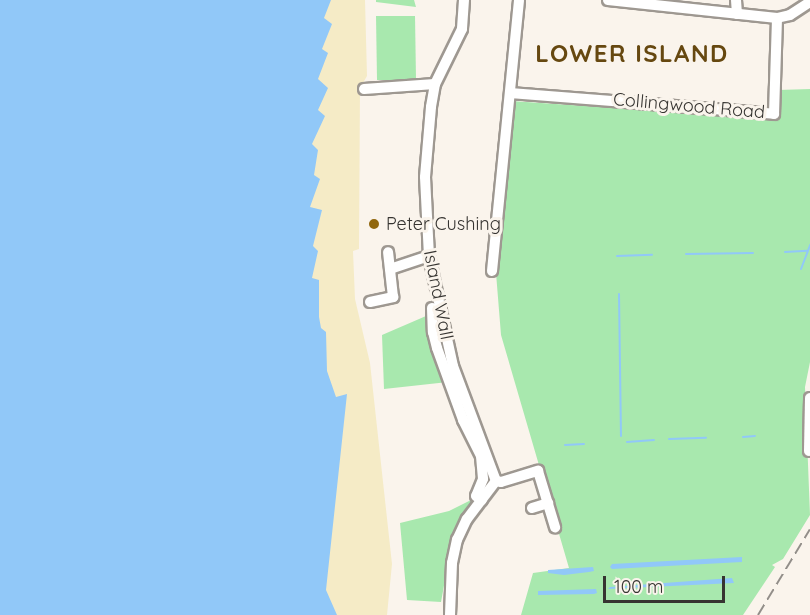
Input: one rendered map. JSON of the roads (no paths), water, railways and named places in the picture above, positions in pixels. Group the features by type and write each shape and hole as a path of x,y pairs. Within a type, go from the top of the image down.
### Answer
{"street":[{"name":"Island Wall","path":"464,0 462,29 435,84 428,131 425,177 429,256 453,366 496,481"},
{"path":"492,271 519,0"},
{"path":"608,0 777,18 790,15 810,2"},
{"path":"736,0 737,14"},
{"name":"Collingwood Road","path":"510,93 774,114 777,18"},
{"path":"364,89 435,84"},
{"path":"370,302 393,297 388,252"},
{"path":"390,269 429,256"},
{"path":"432,308 433,332 437,348 463,420 481,456 483,479 476,496 482,500"},
{"path":"809,452 810,398"},
{"path":"450,615 452,563 457,540 467,519 496,481 501,482 538,471 555,527"},
{"path":"532,508 548,503"}],"water":[{"path":"0,0 331,0 324,18 332,24 322,49 328,53 318,79 328,88 318,110 325,116 312,144 318,150 314,175 320,179 310,207 322,210 313,246 318,251 312,278 319,280 319,317 321,328 326,332 327,371 336,397 347,394 326,590 337,615 0,615"},
{"path":"742,557 742,562 612,569 610,567 612,564"},
{"path":"593,567 594,571 589,572 564,575 548,573 548,570"},
{"path":"732,578 734,583 608,589 610,587"},
{"path":"596,589 597,593 594,594 538,595 538,591"}],"waterway":[{"path":"801,269 810,245"},
{"path":"785,252 807,251"},
{"path":"686,254 753,253"},
{"path":"617,256 652,255"},
{"path":"619,294 621,436"},
{"path":"743,437 755,436"},
{"path":"669,439 706,438"},
{"path":"627,442 654,440"},
{"path":"565,445 584,444"}],"railway":[{"path":"758,615 810,529"}],"place":[{"name":"Peter Cushing","path":"374,224"}],"district":[{"name":"LOWER ISLAND","path":"632,54"}]}
